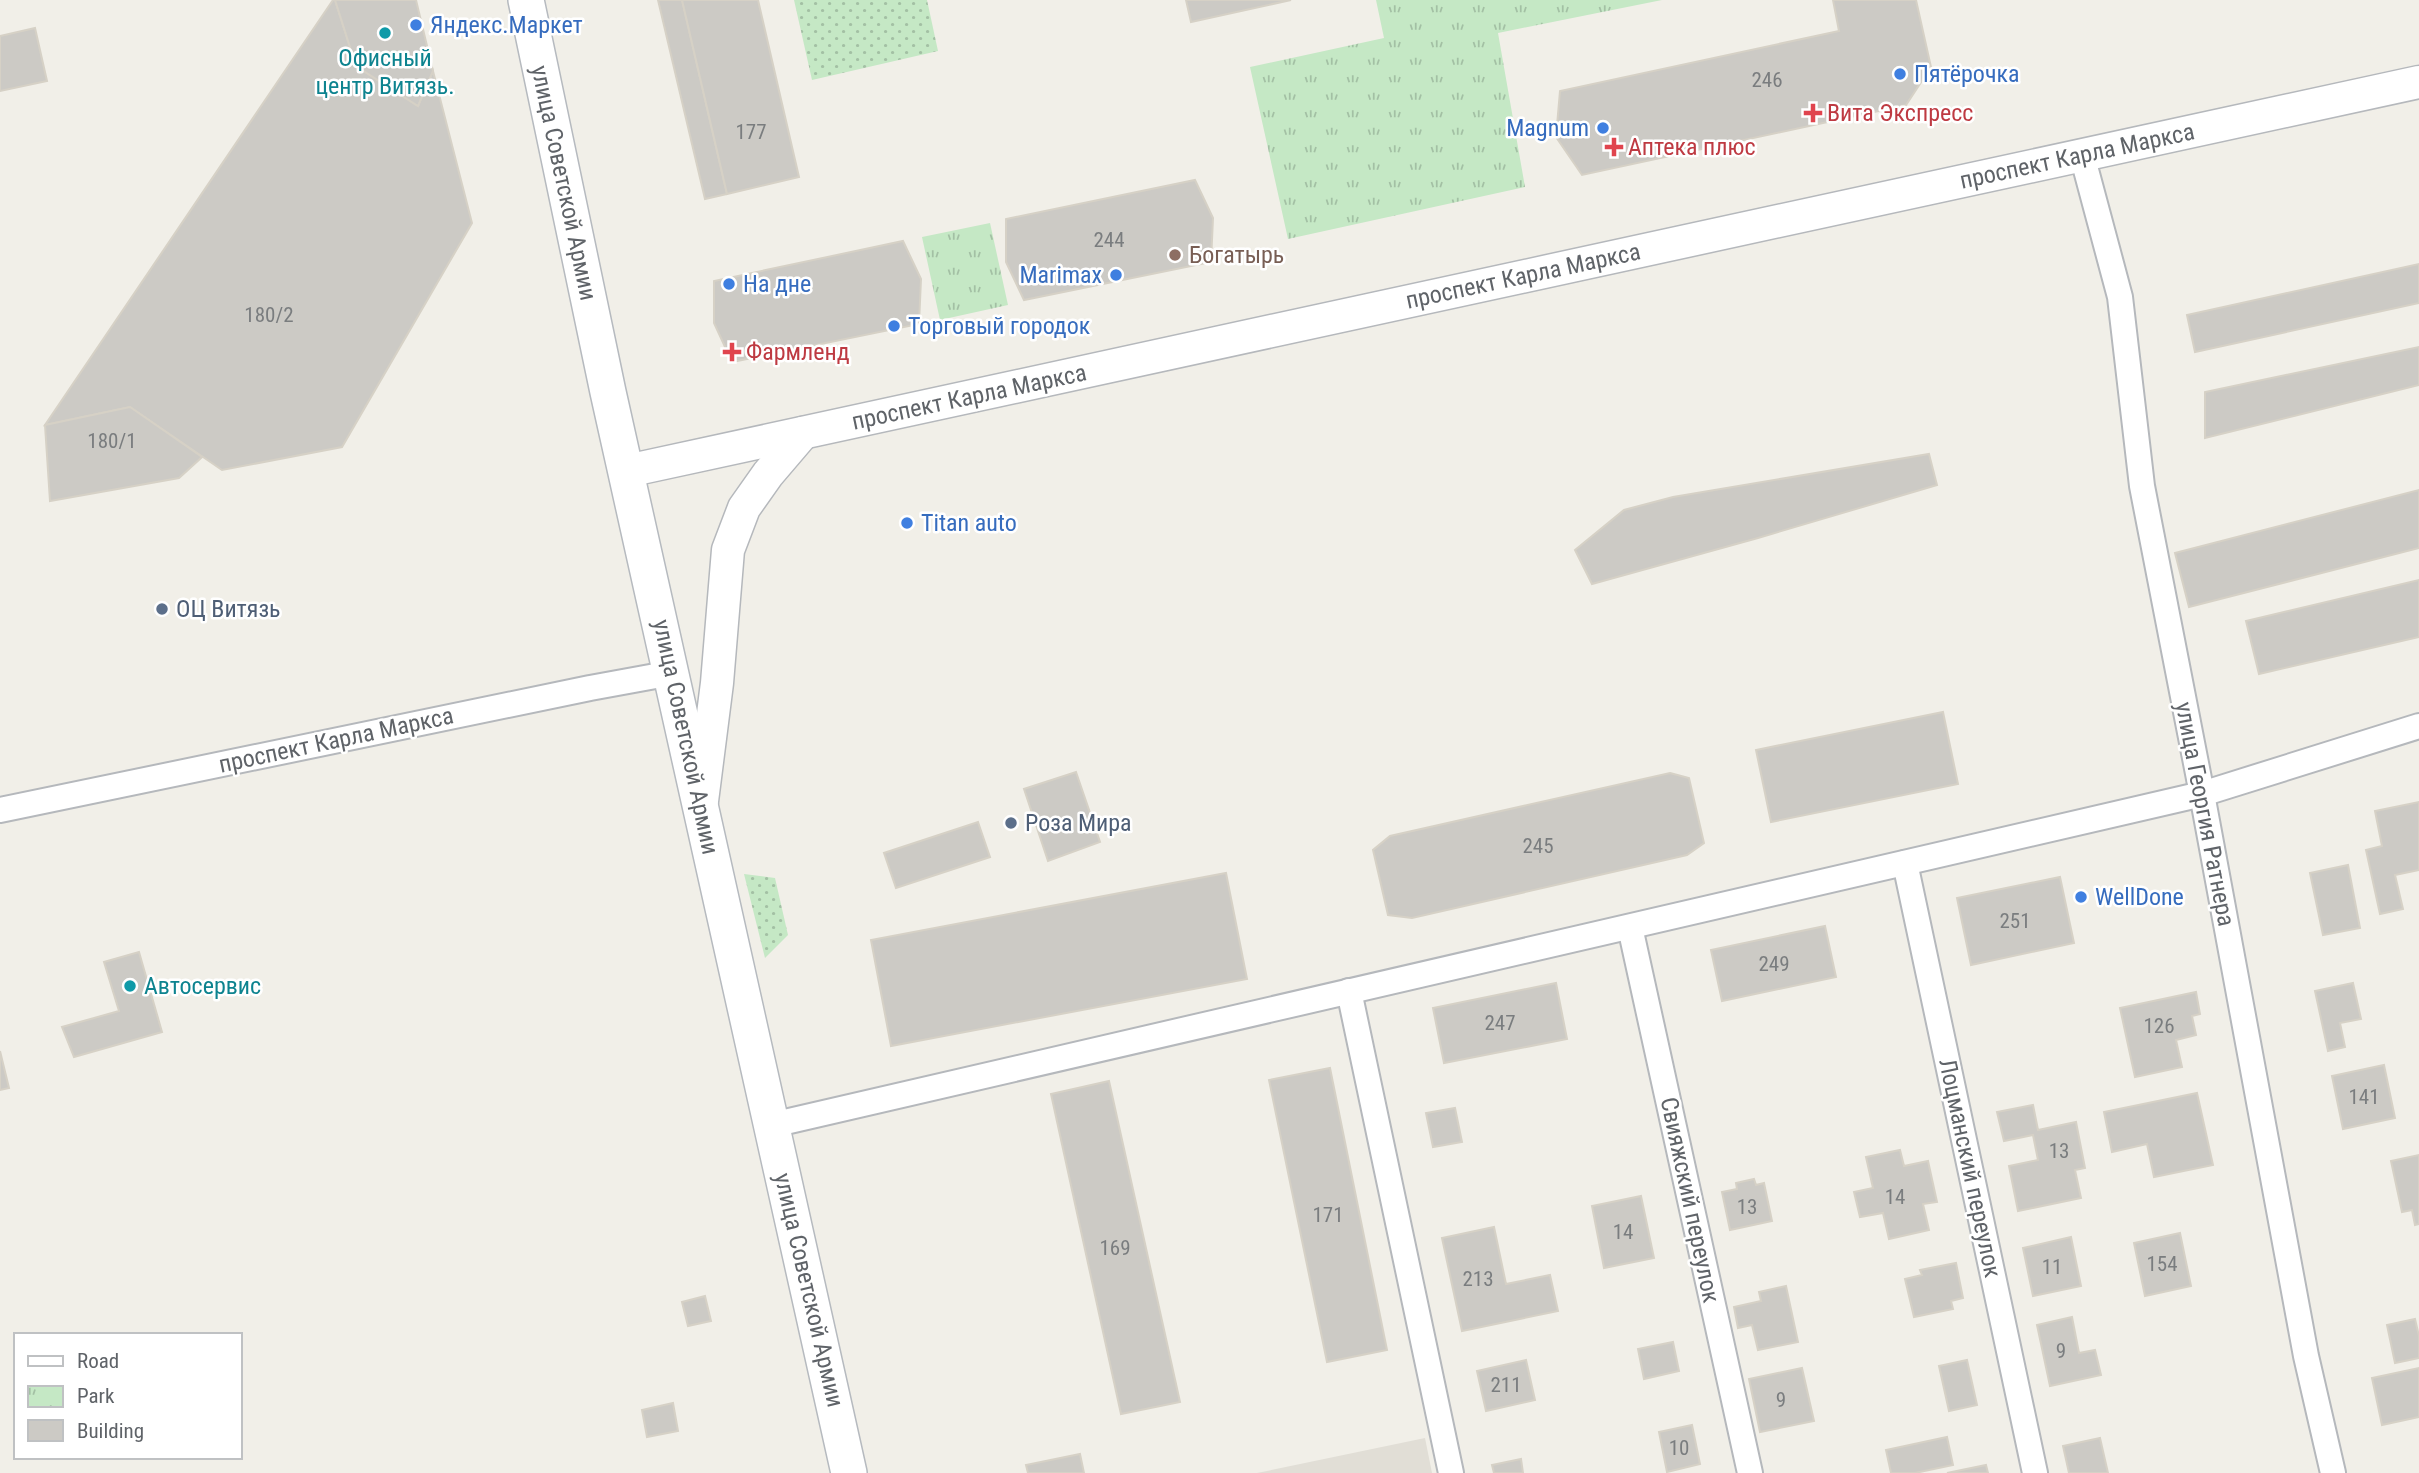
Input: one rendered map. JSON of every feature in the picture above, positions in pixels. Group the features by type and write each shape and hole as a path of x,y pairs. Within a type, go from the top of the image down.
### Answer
{"main road":[{"name":"улица Советской Армии","path":"526,0 627,471 849,1473"}],"street":[{"name":"проспект Карла Маркса","path":"627,471 2419,82"},
{"name":"улица Георгия Ратнера","path":"2082,155 2120,297 2141,486 2202,794 2306,1356 2333,1473"},
{"path":"701,806 717,683 728,550 744,508 768,474 803,433"},
{"name":"проспект Карла Маркса","path":"0,810 672,673"},
{"path":"772,1125 2202,794 2419,726"},
{"name":"Лоцманский переулок","path":"1905,863 2035,1473"},
{"name":"Свияжский переулок","path":"1630,926 1750,1473"},
{"path":"1349,991 1451,1473"}],"shaded area":[{"path":"1425,1438 1432,1473 1257,1473"}],"green space":[{"path":"794,0 927,0 938,51 812,80"},
{"path":"1376,0 1662,0 1498,33 1525,187 1288,239 1250,67 1384,38"},
{"path":"990,223 1008,305 940,320 922,237"},
{"path":"744,874 775,878 788,935 765,958"}],"building":[{"path":"333,0 356,66 418,106 433,71 472,223 342,447 222,470 130,407 45,425"},
{"name":"Офисный центр Витязь.","path":"335,0 416,0 433,71 418,106 356,66"},
{"path":"658,0 682,0 727,194 705,199"},
{"path":"682,0 758,0 799,177 727,194"},
{"path":"1186,0 1291,0 1191,22"},
{"path":"1833,0 1916,0 1931,67 1906,105 1582,175 1556,137 1560,91 1839,31"},
{"path":"35,28 47,81 0,91 0,36"},
{"path":"1195,180 1213,218 1211,262 1024,300 1006,262 1006,219"},
{"path":"903,241 921,279 919,324 732,362 714,323 714,281"},
{"path":"2419,264 2419,303 2195,352 2187,315"},
{"path":"2419,347 2419,385 2205,438 2205,392"},
{"path":"130,407 202,457 179,478 50,501 45,425"},
{"path":"1929,454 1937,485 1592,584 1575,550 1624,510 1673,497"},
{"path":"2419,490 2419,548 2189,607 2175,553"},
{"path":"2419,580 2419,637 2259,674 2246,621"},
{"path":"1943,712 1958,784 1771,822 1756,750"},
{"path":"1076,772 1100,842 1048,861 1024,789"},
{"path":"1670,773 1689,778 1704,843 1687,855 1412,918 1388,915 1373,850 1390,836"},
{"path":"2419,802 2419,870 2395,875 2403,909 2380,914 2366,850 2382,846 2375,811"},
{"path":"978,822 990,857 896,888 884,853"},
{"path":"2348,865 2360,928 2323,935 2310,873"},
{"path":"1226,873 1247,979 891,1046 871,940"},
{"path":"2060,877 2074,943 1971,965 1957,898"},
{"path":"1825,926 1836,977 1722,1001 1711,950"},
{"name":"Автосервис","path":"139,952 162,1032 74,1057 62,1027 119,1011 104,962"},
{"path":"1556,983 1567,1039 1444,1063 1433,1008"},
{"path":"2353,983 2361,1019 2340,1023 2345,1047 2328,1051 2315,991"},
{"path":"2196,992 2200,1014 2192,1016 2196,1035 2176,1040 2182,1067 2135,1077 2120,1008"},
{"path":"0,1051 9,1088 0,1090"},
{"path":"2384,1065 2395,1118 2343,1129 2332,1076"},
{"path":"1330,1068 1387,1350 1327,1362 1269,1080"},
{"path":"1109,1081 1180,1402 1121,1414 1051,1094"},
{"path":"2197,1093 2213,1165 2154,1177 2147,1144 2112,1152 2104,1112"},
{"path":"2033,1105 2038,1130 2076,1122 2085,1168 2075,1170 2081,1198 2018,1211 2009,1166 2038,1160 2033,1135 2004,1141 1997,1112"},
{"path":"1455,1108 1462,1142 1433,1147 1426,1113"},
{"path":"1900,1150 1904,1166 1928,1161 1937,1202 1923,1204 1929,1230 1889,1239 1883,1213 1860,1217 1854,1192 1873,1188 1866,1157"},
{"path":"2419,1155 2419,1224 2415,1225 2412,1210 2402,1212 2391,1161"},
{"path":"1754,1179 1756,1185 1764,1183 1772,1221 1730,1230 1722,1192 1737,1189 1736,1183"},
{"path":"1641,1196 1654,1258 1604,1268 1592,1206"},
{"path":"1494,1227 1506,1284 1550,1275 1558,1311 1462,1331 1442,1238"},
{"path":"2180,1233 2191,1286 2145,1296 2134,1243"},
{"path":"2071,1237 2081,1286 2033,1296 2023,1248"},
{"path":"1956,1263 1963,1298 1951,1301 1953,1309 1914,1317 1905,1279 1922,1275 1920,1270"},
{"path":"1786,1286 1798,1342 1758,1350 1752,1325 1738,1328 1734,1307 1761,1301 1759,1292"},
{"path":"705,1296 711,1321 688,1326 682,1302"},
{"path":"2072,1317 2079,1353 2095,1350 2101,1375 2050,1386 2037,1325"},
{"path":"2415,1319 2419,1336 2419,1358 2395,1363 2387,1325"},
{"path":"1673,1342 1679,1371 1644,1379 1638,1349"},
{"path":"1526,1360 1535,1400 1486,1411 1477,1371"},
{"path":"1967,1360 1977,1405 1949,1411 1939,1366"},
{"path":"1802,1368 1814,1421 1760,1432 1749,1379"},
{"path":"2419,1368 2419,1417 2382,1425 2372,1378"},
{"path":"673,1403 678,1431 647,1437 642,1410"},
{"path":"1692,1425 1700,1464 1667,1472 1659,1432"},
{"path":"1947,1437 1953,1465 1915,1473 1891,1473 1886,1450"},
{"path":"2100,1438 2108,1473 2069,1473 2063,1446"},
{"path":"1080,1454 1084,1473 1028,1473 1026,1465"},
{"path":"1521,1459 1523,1473 1494,1473 1492,1465"},
{"path":"1986,1465 1988,1473 1947,1473"}],"place":[{"name":"Яндекс.Маркет","path":"416,25"},
{"name":"Офисный центр Витязь.","path":"385,33"},
{"name":"Пятёрочка","path":"1900,74"},
{"name":"Вита Экспресс","path":"1813,113"},
{"name":"Magnum","path":"1603,128"},
{"name":"Аптека плюс","path":"1614,147"},
{"name":"Богатырь","path":"1175,255"},
{"name":"Marimax","path":"1116,275"},
{"name":"На дне","path":"729,284"},
{"name":"Торговый городок","path":"894,326"},
{"name":"Фармленд","path":"732,352"},
{"name":"Titan auto","path":"907,523"},
{"name":"ОЦ Витязь","path":"162,609"},
{"name":"Роза Мира","path":"1011,823"},
{"name":"WellDone","path":"2081,897"},
{"name":"Автосервис","path":"130,986"}]}
